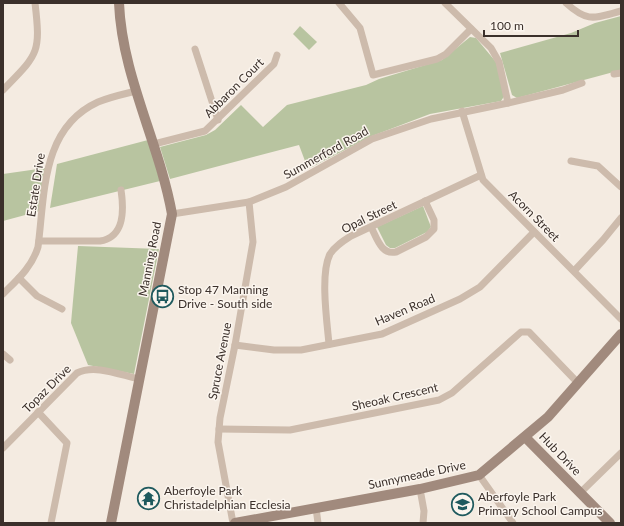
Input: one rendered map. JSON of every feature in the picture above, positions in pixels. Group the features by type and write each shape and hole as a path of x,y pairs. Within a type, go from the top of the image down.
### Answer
{"street":[{"path":"3,90 28,64 35,54 39,33 35,3"},
{"name":"Manning Road","path":"111,523 172,214 166,183 136,91 120,26 119,3"},
{"path":"339,3 360,28 373,75 437,58 446,54 471,29"},
{"path":"445,3 491,48 499,62 508,103"},
{"path":"566,3 580,15 590,18 621,11"},
{"path":"195,49 218,120"},
{"name":"Abbaron Court","path":"154,144 205,131 274,64 276,55"},
{"name":"Summerford Road","path":"172,214 249,202 286,187 372,139 431,119 563,90 582,83"},
{"name":"Estate Drive","path":"3,294 19,278 35,257 39,241 48,168 59,136 70,122 89,107 99,102 136,91"},
{"name":"Acorn Street","path":"462,111 483,180 621,319"},
{"path":"571,161 598,166 621,187"},
{"name":"Opal Street","path":"329,344 325,283 327,262 335,248 341,242 371,227 481,175"},
{"path":"39,241 100,241 109,238 122,222 124,209 121,190"},
{"path":"371,227 382,248 391,253 396,252 426,237 434,229 434,220 425,201"},
{"name":"Spruce Avenue","path":"234,523 218,442 252,242 249,202"},
{"path":"574,271 621,218"},
{"name":"Haven Road","path":"235,344 301,350 382,334 460,298 482,285 534,232"},
{"path":"19,278 37,296 62,309"},
{"name":"Sheoak Crescent","path":"219,429 290,430 439,400 452,393 521,332 529,332 578,382"},
{"name":"Sunnymeade Drive","path":"234,523 420,489 478,475 548,417 621,334"},
{"path":"3,354 10,360"},
{"name":"Topaz Drive","path":"3,448 77,373 82,370 98,369 139,379"},
{"path":"38,412 67,442 51,523"},
{"name":"Hub Drive","path":"525,437 610,523"},
{"path":"580,494 621,453"},
{"path":"478,475 513,523"},
{"path":"420,489 424,511 423,523"},
{"path":"316,508 318,523"}],"green space":[{"path":"621,16 621,70 517,98 512,95 500,53 571,33 595,23"},
{"path":"300,26 317,42 309,50 293,34"},
{"path":"470,37 476,38 496,62 505,95 501,101 430,114 372,136 308,169 299,145 170,179 160,147 206,135 215,130 241,105 263,127 287,105 366,85 379,79 442,60"},
{"path":"148,140 160,181 50,208 57,164"},
{"path":"45,168 40,211 3,221 3,174"},
{"path":"423,206 431,227 427,232 395,248 390,248 386,245 377,227"},
{"path":"78,246 159,249 134,374 88,365 71,323"}],"place":[{"name":"Stop 47 Manning Drive - South side","path":"163,297"},
{"name":"Aberfoyle Park Christadelphian Ecclesia","path":"149,498"},
{"name":"Aberfoyle Park Primary School Campus","path":"463,504"}]}
